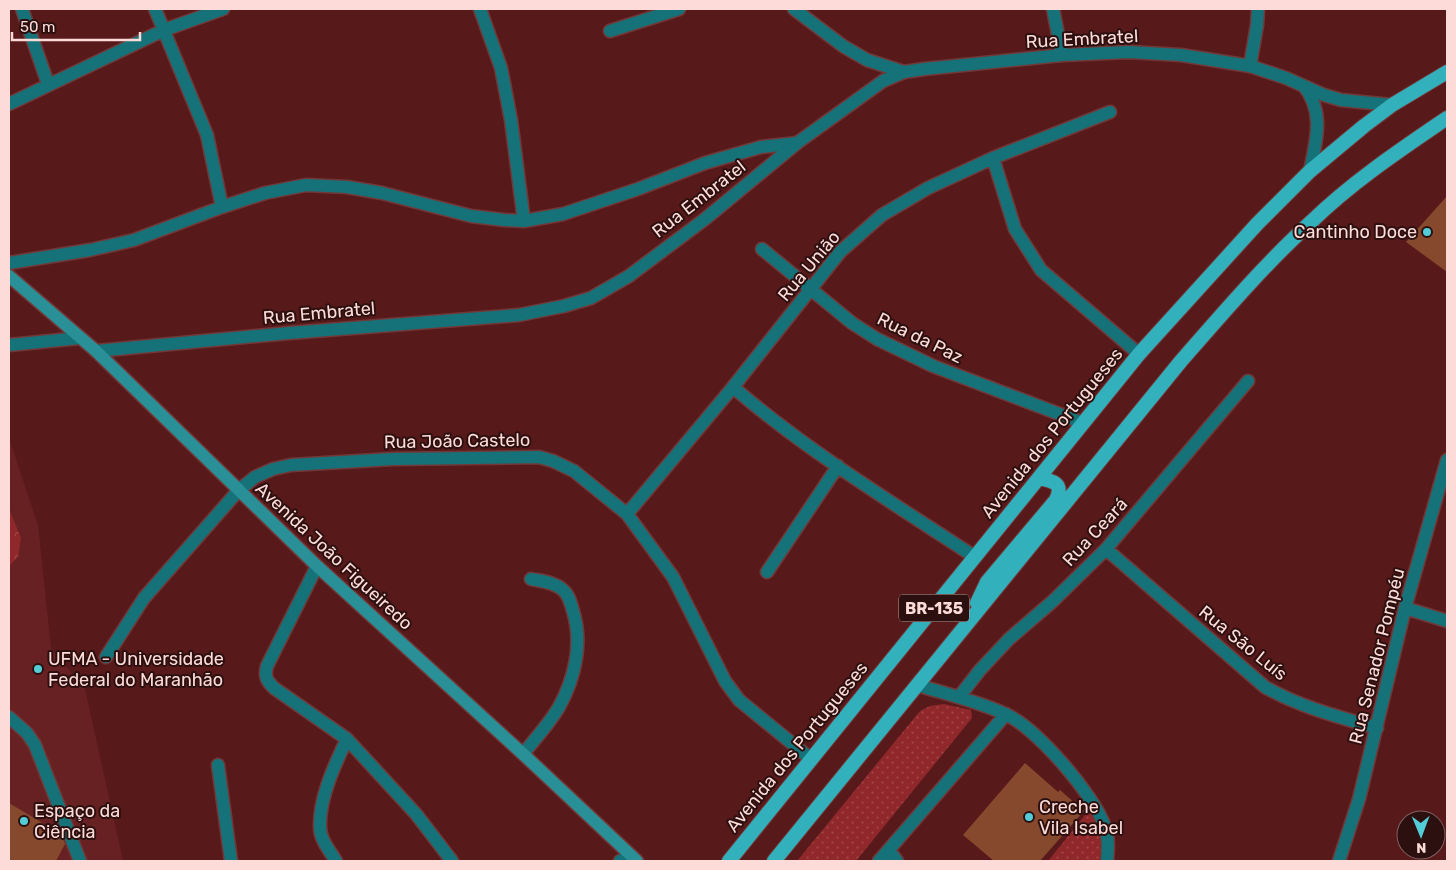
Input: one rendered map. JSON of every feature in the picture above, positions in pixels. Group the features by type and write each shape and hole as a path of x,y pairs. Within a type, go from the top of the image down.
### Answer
{"highway":[{"name":"Avenida dos Portugueses","path":"728,860 1139,354 1257,224 1310,171 1341,144 1392,105 1447,72"},
{"name":"BR-135","path":"774,861 1181,361 1251,281 1312,221 1353,186 1447,118"},
{"path":"967,624 987,582 1056,500 1059,493 1058,485 1039,478"}],"main road":[{"name":"Avenida João Figueiredo","path":"9,276 96,351 316,566 523,754 629,859"}],"street":[{"path":"22,9 48,84"},
{"path":"155,9 206,135 222,207"},
{"path":"9,104 164,30 223,9"},
{"path":"480,9 501,68 511,120 524,221"},
{"path":"610,31 679,9"},
{"path":"794,9 843,46 867,60 904,72"},
{"path":"1053,9 1062,55"},
{"path":"1250,66 1258,9"},
{"name":"Rua Embratel","path":"96,351 289,332 519,315 564,306 591,298 629,276 705,219 798,143 883,81 904,72 924,68 1062,55 1129,52 1181,55 1250,66 1341,100 1392,105"},
{"path":"1304,86 1311,96 1317,115 1316,138 1310,171"},
{"name":"Rua União","path":"627,514 733,387 840,252 882,215 928,188 993,158 1110,112"},
{"path":"9,262 90,250 134,240 265,193 306,186 347,187 382,193 471,216 524,221 563,214 638,189 705,163 761,147 798,143"},
{"path":"993,158 1015,229 1041,270 1139,354"},
{"name":"Rua da Paz","path":"762,249 852,323 877,339 933,366 1083,423"},
{"path":"9,345 80,338"},
{"name":"Rua Ceará","path":"959,697 980,670 1009,639 1053,601 1106,549 1248,381"},
{"path":"733,387 771,418 838,466 975,557"},
{"name":"Rua João Castelo","path":"106,657 144,598 238,491 254,477 273,469 291,465 412,458 539,457 574,471 627,514 673,577 722,674 735,694 759,717 811,759"},
{"name":"Rua Senador Pompéu","path":"1339,861 1359,799 1405,608 1447,460"},
{"path":"767,572 838,466"},
{"name":"Rua São Luís","path":"1106,549 1265,687 1282,697 1319,711 1377,728"},
{"path":"316,566 267,666 265,675 268,682 346,739 416,814 452,861"},
{"path":"523,754 558,709 572,676 578,638 576,621 569,599 563,590 550,583 530,579"},
{"path":"1405,608 1447,621"},
{"path":"917,685 959,697 1006,714 1022,724 1052,750 1099,814 1106,829 1108,861"},
{"path":"879,861 1006,714"},
{"path":"9,717 27,733 35,745 80,861"},
{"path":"336,861 324,841 320,827 327,786 346,739"},
{"path":"218,765 231,861"},
{"path":"889,850 897,861"}],"shaded area":[{"name":"UFMA - Universidade Federal do Maranhão","path":"9,438 38,525 51,648 85,689 123,861 9,861"}],"green space":[{"path":"9,509 21,538 18,557 9,566"},
{"path":"944,704 971,710 972,718 856,861 797,861 920,711 930,706"},
{"path":"1090,809 1102,833 1102,858 1100,861 1048,861"}],"building":[{"path":"1447,196 1447,272 1406,242"},
{"name":"Creche Vila Isabel","path":"1025,763 1058,792 1060,790 1084,811 1040,861 994,861 963,835"},
{"name":"Espaço da Ciência","path":"9,803 61,834 65,844 56,861 9,861"}],"place":[{"name":"Cantinho Doce","path":"1427,232"},
{"name":"UFMA - Universidade Federal do Maranhão","path":"38,669"},
{"name":"Creche Vila Isabel","path":"1029,817"},
{"name":"Espaço da Ciência","path":"24,821"}]}
